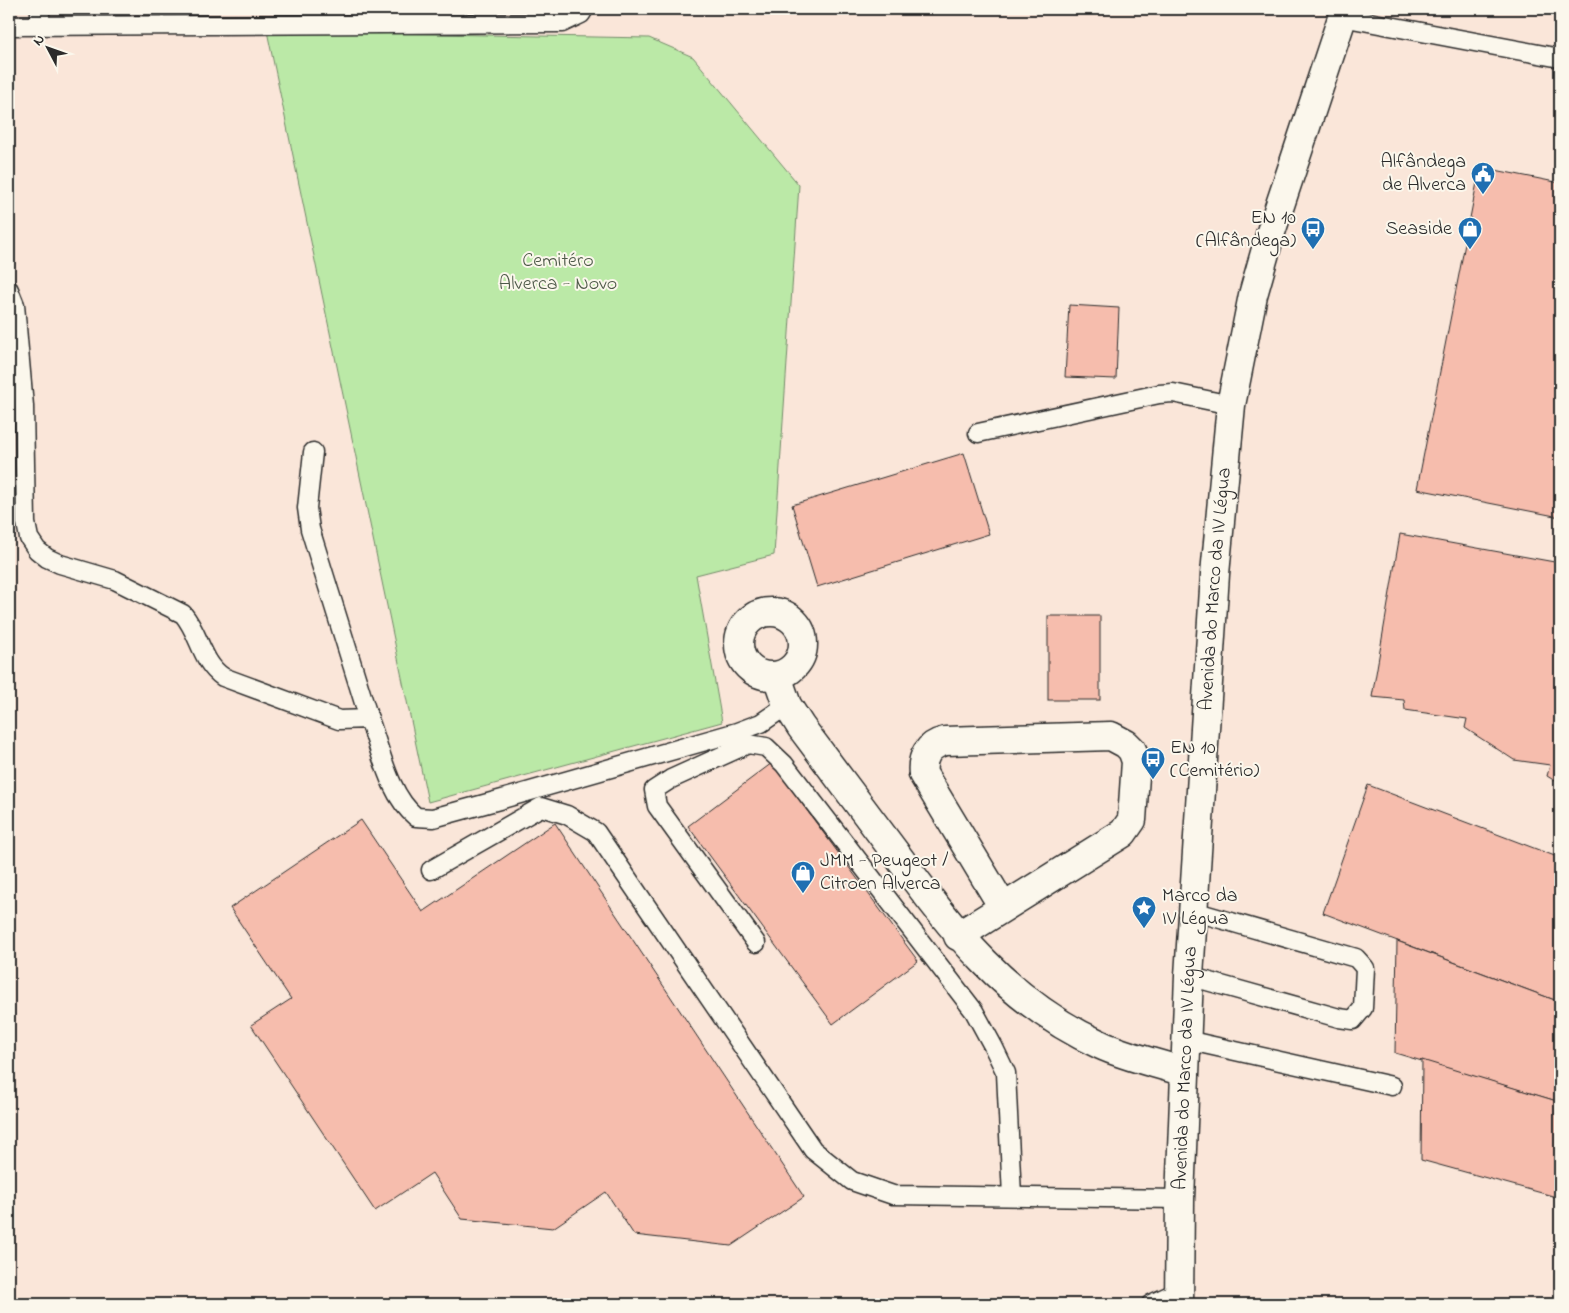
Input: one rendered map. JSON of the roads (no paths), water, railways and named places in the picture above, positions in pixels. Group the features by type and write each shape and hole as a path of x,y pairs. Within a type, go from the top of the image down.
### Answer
{"main road":[{"name":"Avenida do Marco da IV Légua","path":"1179,1298 1180,1199 1189,976 1214,574 1231,405 1253,295 1270,235 1344,13"},
{"path":"777,676 787,705 801,727 958,936 1008,985 1076,1032 1103,1046 1184,1072"},
{"path":"958,936 1123,833 1128,827 1134,813 1136,761 1132,750 1119,739 1111,736 945,741 936,743 925,754 922,764 923,774 1003,907"}],"lane":[{"path":"9,26 40,17 562,23 581,14 584,9"},
{"path":"1344,13 1560,58"},
{"path":"9,290 15,304 24,406 26,522 29,538 36,550 60,564 115,580 183,614 189,621 213,670 223,677 339,720 369,719"},
{"path":"978,433 1160,394 1173,393 1231,405"},
{"path":"313,452 307,508 310,530 369,719 394,788 403,804 416,817 428,818 499,800 738,732 761,723 787,705"},
{"path":"756,943 657,806 654,790 671,779 748,744 766,747 784,764 974,1011 1006,1073 1012,1196"},
{"path":"431,870 541,807 567,815 596,832 813,1150 852,1181 893,1195 1180,1199"},
{"path":"1189,976 1339,1018 1353,1020 1363,1008 1365,968 1356,958 1193,911"},
{"path":"1186,1040 1392,1086"},
{"path":"1151,1304 1179,1298"}],"place":[{"name":"Alfândega de Alverca","path":"1483,195"},
{"name":"EN 10 (Alfândega)","path":"1313,250"},
{"name":"Seaside","path":"1470,250"},
{"name":"EN 10 (Cemitério)","path":"1153,780"},
{"name":"JMM - Peugeot / Citroen Alverca","path":"803,894"},
{"name":"Marco da IV Légua","path":"1144,929"}],"park label":[{"name":"Cemitéro Alverca - Novo","path":"558,272"}]}
